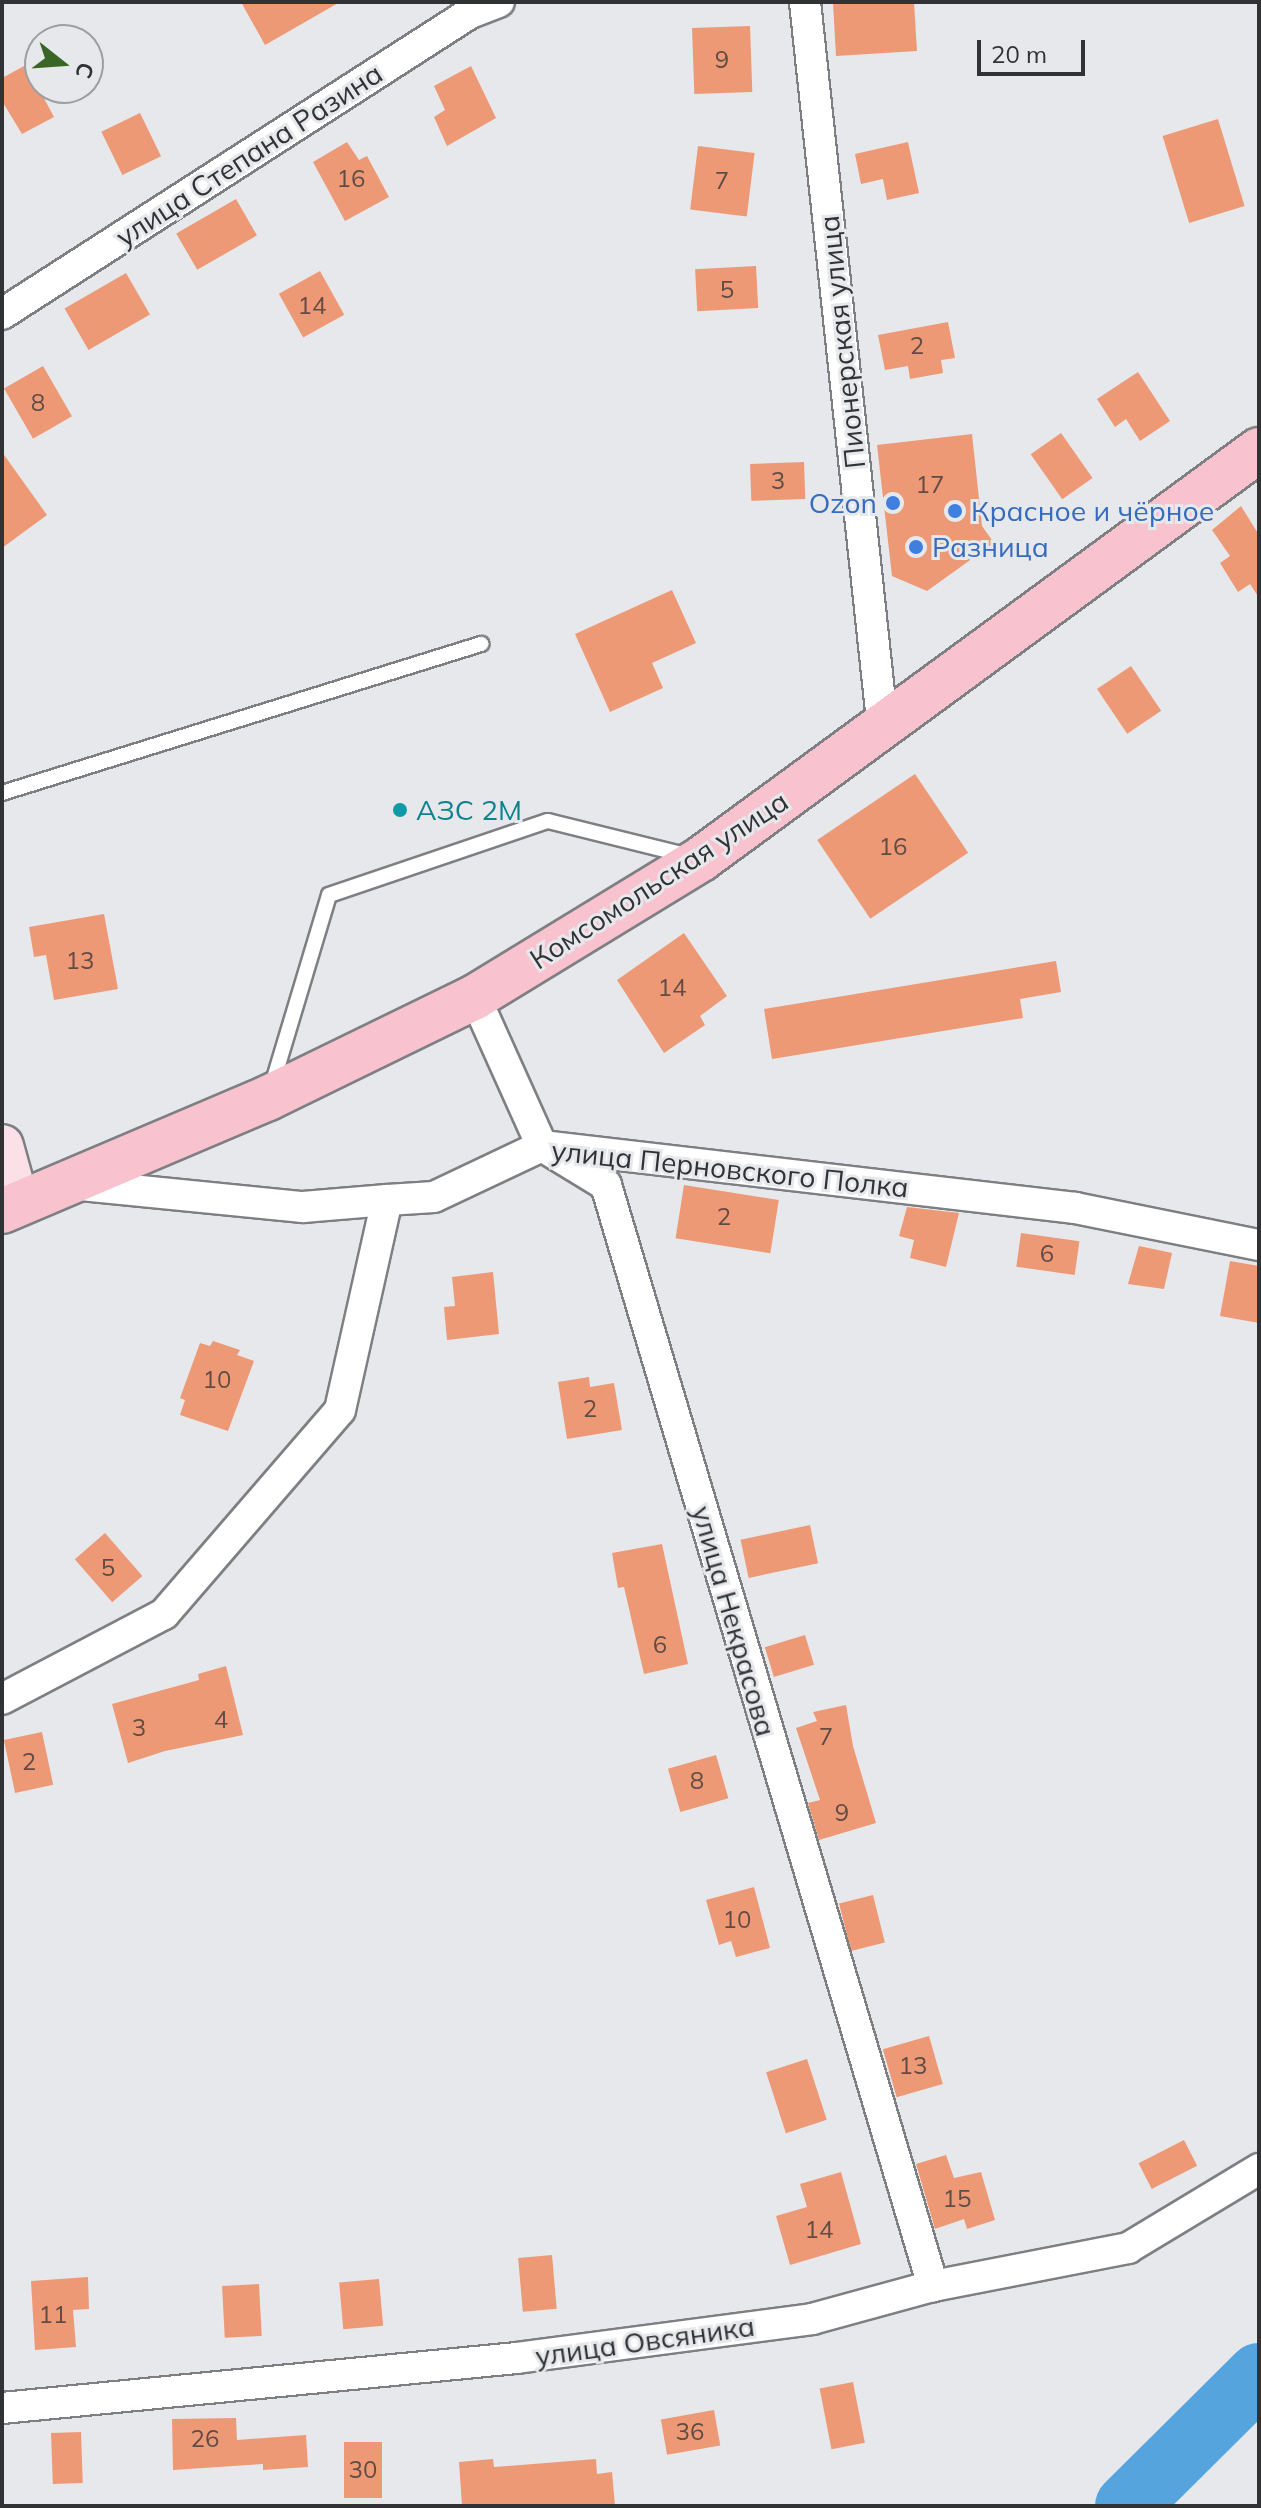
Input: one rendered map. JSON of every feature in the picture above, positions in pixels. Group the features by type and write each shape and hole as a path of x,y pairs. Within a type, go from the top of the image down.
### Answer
{"main road":[{"name":"Комсомольская улица","path":"10,1208 268,1098 475,997 701,859 883,729 1259,450"}],"street":[{"name":"улица Степана Разина","path":"2,314 470,13 499,2"},
{"name":"Пионерская улица","path":"805,2 883,729"},
{"path":"475,997 542,1146"},
{"path":"2,1146 10,1208"},
{"name":"улица Перновского Полка","path":"65,1184 303,1207 434,1197 542,1146 1075,1208 1259,1245"},
{"name":"улица Некрасова","path":"542,1146 606,1185 933,2286"},
{"path":"2,1699 164,1614 340,1410 387,1200"},
{"name":"улица Овсяника","path":"2,2408 532,2356 812,2319 933,2286 1128,2248 1259,2169"}],"lane":[{"path":"2,793 481,644"},
{"path":"268,1098 329,895 548,821 701,859"}],"building":[{"path":"241,2 340,2 265,45"},
{"path":"914,2 917,51 836,56 833,3"},
{"path":"750,26 752,92 694,94 692,28"},
{"path":"24,66 24,104 47,104 54,117 22,134 2,101 2,78"},
{"path":"471,66 496,118 447,146 434,117 445,110 434,86"},
{"path":"140,113 161,156 122,175 101,132"},
{"path":"1218,119 1245,206 1189,223 1163,136"},
{"path":"347,142 359,160 367,156 389,197 345,221 313,162"},
{"path":"908,142 919,193 887,200 883,179 861,184 855,154"},
{"path":"698,146 755,153 747,216 690,210"},
{"path":"236,199 257,235 197,270 176,234"},
{"path":"756,266 758,308 697,311 695,269"},
{"path":"320,271 344,315 303,338 279,294"},
{"path":"126,273 150,315 89,350 65,308"},
{"path":"948,322 955,358 941,360 943,373 910,379 908,366 885,370 878,335"},
{"path":"43,366 72,416 33,439 4,388"},
{"path":"1138,372 1170,421 1140,441 1126,419 1115,427 1097,399"},
{"path":"1061,433 1093,478 1062,499 1031,454"},
{"path":"972,434 982,526 994,543 927,591 892,576 877,445"},
{"path":"2,452 47,515 2,548"},
{"path":"804,462 805,499 751,501 750,464"},
{"path":"1241,506 1259,535 1259,598 1250,584 1238,592 1220,563 1230,556 1212,530"},
{"path":"672,590 696,643 652,663 663,688 610,712 575,634"},
{"path":"1131,666 1161,711 1127,734 1097,689"},
{"path":"915,774 968,853 870,919 817,840"},
{"path":"104,914 118,989 54,1000 46,955 34,957 29,927"},
{"path":"684,933 727,996 700,1016 705,1025 664,1053 617,980"},
{"path":"1056,961 1061,992 1020,999 1023,1018 772,1059 764,1009"},
{"path":"684,1185 779,1200 770,1253 676,1238"},
{"path":"907,1207 959,1213 946,1267 910,1258 914,1240 899,1236"},
{"path":"1021,1233 1079,1241 1075,1275 1016,1267"},
{"path":"1139,1246 1172,1253 1164,1289 1128,1284"},
{"path":"1230,1261 1259,1266 1259,1323 1220,1316"},
{"path":"493,1272 499,1334 447,1340 444,1307 455,1306 452,1277"},
{"path":"213,1341 240,1350 237,1355 254,1361 228,1431 180,1415 185,1400 180,1398 200,1343 210,1346"},
{"path":"589,1377 590,1387 614,1383 622,1430 567,1439 558,1382"},
{"path":"810,1525 818,1563 749,1578 741,1540"},
{"path":"105,1533 142,1576 112,1602 75,1559"},
{"path":"662,1544 688,1664 644,1674 624,1587 618,1588 612,1553"},
{"path":"805,1635 814,1665 774,1677 765,1647"},
{"path":"226,1666 243,1735 165,1751 128,1763 112,1704 199,1680 198,1674"},
{"path":"846,1705 853,1746 876,1823 819,1840 808,1803 820,1800 796,1728 817,1721 813,1712"},
{"path":"42,1732 53,1785 15,1793 4,1740"},
{"path":"716,1755 728,1798 680,1812 668,1769"},
{"path":"754,1887 770,1948 736,1957 731,1941 719,1945 706,1900"},
{"path":"873,1895 885,1943 851,1951 839,1903"},
{"path":"929,2036 943,2084 897,2097 883,2049"},
{"path":"807,2059 827,2120 786,2133 766,2072"},
{"path":"1184,2140 1197,2166 1152,2189 1139,2163"},
{"path":"946,2155 954,2178 981,2172 995,2220 967,2229 964,2219 935,2229 916,2164"},
{"path":"841,2172 861,2244 790,2265 776,2216 807,2207 800,2184"},
{"path":"552,2255 557,2309 523,2312 518,2258"},
{"path":"88,2277 89,2309 73,2310 76,2347 35,2350 31,2281"},
{"path":"379,2279 383,2326 343,2329 339,2282"},
{"path":"259,2284 262,2336 225,2338 222,2286"},
{"path":"853,2382 865,2443 831,2449 820,2388"},
{"path":"714,2410 720,2445 667,2455 661,2419"},
{"path":"236,2418 237,2440 306,2435 308,2467 263,2470 263,2464 173,2470 172,2419"},
{"path":"81,2432 83,2483 53,2484 51,2433"},
{"path":"344,2442 382,2442 382,2498 344,2498"},
{"path":"493,2459 494,2467 596,2459 597,2474 612,2472 615,2506 462,2506 459,2462"}],"waterway":[{"path":"1127,2506 1259,2375"}],"place":[{"name":"Ozon","path":"893,503"},
{"name":"Красное и чёрное","path":"955,511"},
{"name":"Разница","path":"916,547"},
{"name":"АЗС 2М","path":"400,810"}]}
